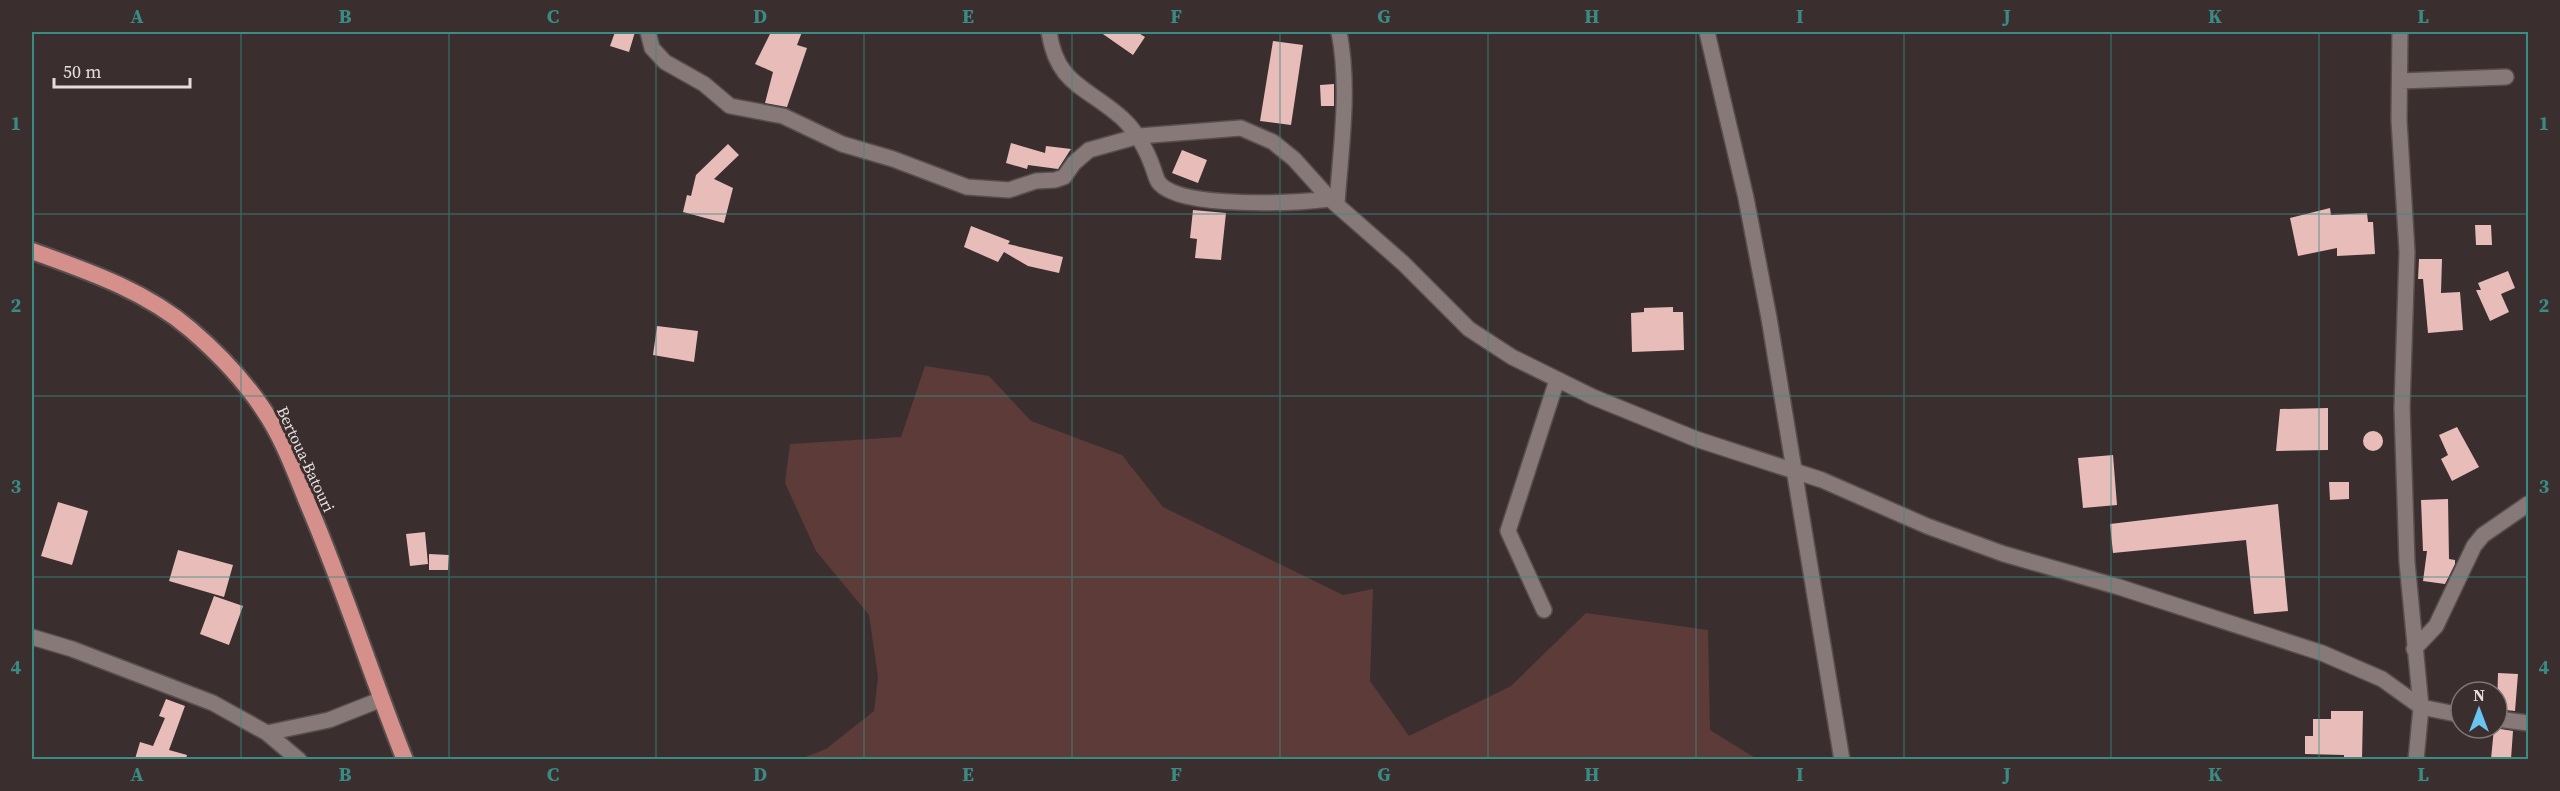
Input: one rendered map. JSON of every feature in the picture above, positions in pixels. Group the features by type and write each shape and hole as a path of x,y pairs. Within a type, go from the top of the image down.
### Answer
{"highway":[{"name":"Bertoua-Batouri","path":"32,251 100,275 148,300 189,328 231,367 264,411 288,455 318,528 405,759"}],"street":[{"path":"648,32 652,48 665,62 704,84 730,106 783,116 842,144 893,159 967,187 1009,190 1036,181 1055,180 1064,177 1074,163 1089,150 1139,136 1224,129 1253,131 1273,142 1294,159 1334,201 1469,329 1512,357 1557,380 1696,439 1865,497 1927,526 2004,554 2119,587 2322,653 2382,679 2421,707 2449,713"},
{"path":"1049,32 1052,53 1069,80 1105,104 1139,136 1158,183 1189,197 1264,203 1334,201"},
{"path":"1334,201 1344,101 1344,61 1339,32"},
{"path":"1707,32 1746,198 1842,759"},
{"path":"2400,32 2399,120 2407,252 2402,408 2407,562 2421,707 2416,759"},
{"path":"2400,81 2506,77"},
{"path":"1544,610 1508,531 1557,380"},
{"path":"2414,649 2436,626 2479,540 2510,514 2529,504"},
{"path":"32,637 72,649 213,704 267,733 299,759"},
{"path":"267,733 329,720 382,699"},
{"path":"2509,720 2529,723"}],"shaded area":[{"path":"925,366 989,376 1031,421 1122,455 1163,507 1343,595 1373,589 1370,681 1409,736 1511,686 1586,613 1708,630 1710,730 1757,759 800,759 826,749 874,711 878,677 869,615 816,551 785,483 790,444 901,437"}],"building":[{"path":"615,32 635,32 629,52 610,46"},
{"path":"771,32 802,32 797,45 807,48 787,107 765,103 773,72 755,64"},
{"path":"1100,32 1137,32 1145,37 1133,55"},
{"path":"1273,41 1303,45 1291,125 1260,121"},
{"path":"1334,84 1334,106 1321,106 1320,85"},
{"path":"1011,143 1045,153 1046,146 1071,149 1058,169 1028,165 1027,169 1006,163"},
{"path":"728,144 739,155 714,179 733,188 724,223 683,212 687,195 691,196 696,175"},
{"path":"1182,150 1207,160 1198,183 1172,173"},
{"path":"2330,208 2331,215 2367,213 2368,222 2373,222 2375,254 2337,256 2337,248 2298,256 2290,218"},
{"path":"1193,210 1226,213 1221,260 1195,258 1197,239 1190,238"},
{"path":"2475,225 2491,225 2492,245 2476,245"},
{"path":"971,226 1010,241 1008,244 1063,257 1059,273 1028,266 1004,252 998,262 964,247"},
{"path":"2419,259 2442,259 2441,293 2460,292 2463,330 2428,333 2423,279 2418,279"},
{"path":"2508,271 2515,288 2501,294 2509,312 2490,321 2476,290 2481,290 2478,283"},
{"path":"1673,307 1673,312 1683,312 1684,350 1632,352 1631,313 1644,312 1644,308"},
{"path":"657,326 698,331 694,362 653,355"},
{"path":"2328,408 2328,450 2276,451 2280,409"},
{"path":"2457,427 2479,467 2452,481 2441,459 2448,455 2439,435"},
{"path":"2373,431 2380,434 2383,441 2380,448 2373,451 2366,448 2363,441 2366,434"},
{"path":"2113,455 2117,505 2083,508 2078,458"},
{"path":"2329,482 2349,482 2349,499 2330,500"},
{"path":"2448,499 2449,559 2455,560 2455,564 2445,584 2423,581 2427,551 2423,551 2421,500"},
{"path":"58,502 88,511 72,565 41,556"},
{"path":"2278,504 2288,611 2254,614 2246,540 2113,553 2110,524"},
{"path":"425,532 428,564 410,566 406,534"},
{"path":"178,550 233,565 224,597 169,581"},
{"path":"429,554 449,555 448,570 429,570"},
{"path":"214,596 243,606 229,645 200,634"},
{"path":"2498,673 2518,674 2515,711 2509,710 2509,680 2498,680"},
{"path":"166,699 185,706 169,750 187,755 186,759 135,759 140,742 153,746 165,718 159,716"},
{"path":"2331,711 2363,711 2362,759 2344,759 2344,755 2305,754 2305,736 2313,736 2313,719 2331,719"},
{"path":"2509,730 2513,731 2511,759 2491,759 2493,740 2509,740"}]}
